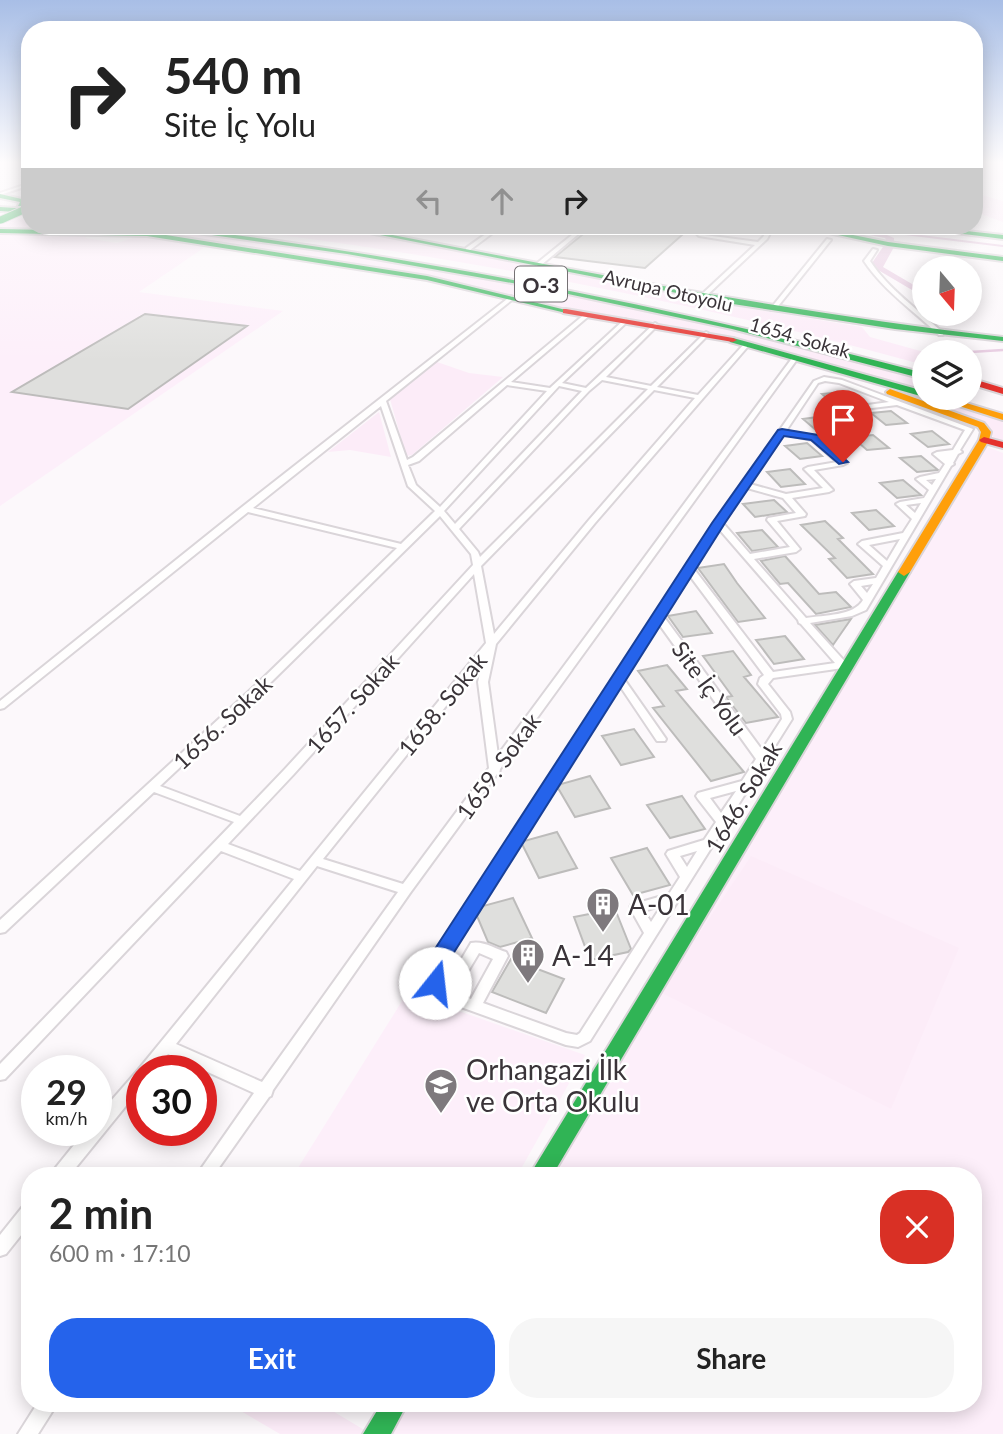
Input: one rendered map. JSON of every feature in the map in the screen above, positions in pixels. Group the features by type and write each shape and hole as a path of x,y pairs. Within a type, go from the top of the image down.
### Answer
{"main road":[{"name":"1654. Sokak","path":"152,235 250,253 427,278 587,315 706,334 854,374 888,393 912,394"},
{"name":"Avrupa Otoyolu","path":"225,235 356,251 516,279 747,329 912,373"},
{"name":"Avrupa Otoyolu","path":"266,235 531,276 696,310 912,365"},
{"path":"388,235 773,309 874,326 1003,339"},
{"path":"844,235 888,244 1003,257"},
{"path":"983,235 1003,239"},
{"path":"854,374 888,393 981,425 986,432 984,440 1003,445"},
{"path":"982,385 1003,391"},
{"path":"982,392 1003,398"},
{"path":"979,410 1003,417"},
{"name":"1646. Sokak","path":"545,1167 845,666 984,440"},
{"path":"376,1434 390,1412"}],"street":[{"path":"468,249 487,235"},
{"path":"538,265 575,235"},
{"path":"703,296 766,235"},
{"path":"699,236 759,244"},
{"path":"773,309 829,240"},
{"path":"875,250 867,261 871,269 903,304 941,334"},
{"path":"0,706 511,298"},
{"path":"403,464 416,459 587,315"},
{"name":"1656. Sokak","path":"0,928 403,547 440,511 551,390 625,321"},
{"path":"455,528 587,390 655,326"},
{"name":"1657. Sokak","path":"0,1074 242,821 478,564 706,334"},
{"name":"1658. Sokak","path":"158,1055 491,644 698,397 747,344"},
{"name":"1659. Sokak","path":"211,1167 406,890 795,359"},
{"path":"601,378 698,397"},
{"name":"Site İç Yolu","path":"690,570 770,675 764,680 764,686 787,718 582,1039 565,1039 446,996 438,989 434,970 452,939 719,523 817,381 834,380 888,393 967,428 970,431 968,435"},
{"path":"505,383 551,390"},
{"path":"557,384 587,390"},
{"name":"Site İç Yolu","path":"782,432 814,438 854,432 834,414 835,410 888,393"},
{"path":"382,400 412,486 455,528 473,550 478,564 491,644 483,682 495,771"},
{"path":"802,621 859,611 968,435 913,414"},
{"path":"744,485 786,496 828,490 808,469 843,463 814,438"},
{"path":"950,464 937,454 958,452"},
{"path":"934,490 920,479 943,475"},
{"path":"748,556 796,549 771,520 802,514 786,496"},
{"path":"917,519 900,504 928,500"},
{"path":"245,509 403,547"},
{"path":"719,523 802,621 845,666"},
{"path":"888,566 862,544 907,536"},
{"path":"869,598 854,584 880,580"},
{"name":"Site İç Yolu","path":"659,617 762,759"},
{"path":"770,675 845,666"},
{"path":"620,678 661,739"},
{"path":"722,822 702,796 746,784"},
{"path":"152,787 242,821"},
{"path":"687,877 672,854 708,844"},
{"path":"219,845 302,877"},
{"path":"316,861 406,890"},
{"path":"651,933 636,908 674,897"},
{"path":"452,939 501,956 474,1007"},
{"path":"446,996 476,947"},
{"path":"165,1046 266,1091"},
{"name":"1658. Sokak","path":"112,1111 126,1094"},
{"name":"1658. Sokak","path":"66,1167 83,1146"},
{"path":"0,1248 21,1222"},
{"path":"27,1434 42,1412"}],"shaded area":[{"path":"0,233 88,235 85,238 117,243 139,236 205,247 139,292 283,311 0,506"},
{"path":"175,235 204,235 276,243 394,260 651,311 912,378 912,389 718,335 574,310 430,277"},
{"path":"278,235 390,236 710,302 862,327 870,337 912,349 912,362 659,300 391,251"},
{"path":"870,235 887,235 894,238 894,247 883,267 912,284 912,290 873,267 872,263 887,241 885,238"},
{"path":"437,362 469,373 503,377 412,455 406,456 390,399"},
{"path":"943,410 965,410 1003,421 1003,443 993,438 991,429"},
{"path":"379,412 391,457 350,450 328,452"},
{"path":"982,445 1003,453 1003,1434 376,1434 390,1412 982,1412 982,1167 545,1167"},
{"path":"751,856 959,948 891,1109 660,992"},
{"name":"Orhangazi İlk ve Orta Okulu","path":"407,993 585,1055 522,1167 299,1167"},
{"path":"243,1412 334,1412 371,1434 280,1434"}],"building":[{"path":"582,235 682,235 645,268 555,257"},
{"path":"145,314 247,326 128,409 12,392"},
{"path":"842,392 856,403 835,405 822,394"},
{"path":"891,411 907,423 886,425 871,413"},
{"path":"824,416 838,429 817,431 803,419"},
{"path":"932,431 949,444 928,447 911,434"},
{"path":"873,435 889,448 867,450 852,437"},
{"path":"807,443 822,456 800,459 785,446"},
{"path":"921,456 938,470 917,472 900,458"},
{"path":"790,469 805,484 781,487 767,472"},
{"path":"903,480 921,495 897,498 880,483"},
{"path":"774,500 787,512 755,517 743,504"},
{"path":"876,510 894,526 869,530 852,513"},
{"path":"825,521 843,538 838,539 873,574 847,578 829,559 835,558 801,525"},
{"path":"762,530 778,547 752,551 737,533"},
{"path":"785,556 819,594 836,592 851,607 816,614 788,583 780,584 761,561"},
{"path":"724,564 765,618 738,622 698,568"},
{"path":"696,611 712,633 683,637 668,616"},
{"path":"851,619 833,645 815,625"},
{"path":"785,636 804,659 774,664 756,640"},
{"path":"733,651 751,675 744,677 778,717 746,723 726,697 732,696 703,656"},
{"path":"667,665 687,689 676,691 744,772 711,781 653,708 664,706 638,671"},
{"path":"634,729 654,757 621,765 602,736"},
{"path":"590,776 610,808 575,817 558,788 561,784"},
{"path":"682,796 705,829 670,838 647,805"},
{"path":"557,832 577,868 539,878 522,844 524,841"},
{"path":"647,848 670,885 633,895 611,858"},
{"path":"513,898 532,938 500,947 488,942 477,916 483,906"},
{"name":"A-01","path":"615,909 631,949 628,952 590,960 574,917"},
{"name":"A-14","path":"511,959 564,979 546,1013 492,992"}],"waterway":[{"path":"913,235 1003,246"},
{"path":"982,351 1003,350"}],"traffic: fast":[{"path":"0,231 21,231"},
{"path":"153,235 427,278 566,311"},
{"path":"225,235 444,268 637,305 912,373"},
{"path":"384,235 733,302 895,327 1003,339"},
{"path":"844,235 888,244 1003,259"},
{"path":"983,235 1003,237"},
{"path":"733,340 912,391"},
{"path":"545,1167 904,572"},
{"path":"376,1434 390,1412"}],"traffic: slow":[{"path":"890,392 981,425 986,432 984,440 904,572"},
{"path":"979,410 1003,417"}],"traffic: jam":[{"path":"566,311 733,340"},
{"path":"982,385 1003,391"},
{"path":"984,440 1003,445"}],"place":[{"name":"A-01","path":"603,934"},
{"name":"A-14","path":"528,985"},
{"name":"Orhangazi İlk ve Orta Okulu","path":"441,1115"}],"route":[{"path":"435,983 433,976 436,964 719,523 782,432 814,438 843,462"}]}
